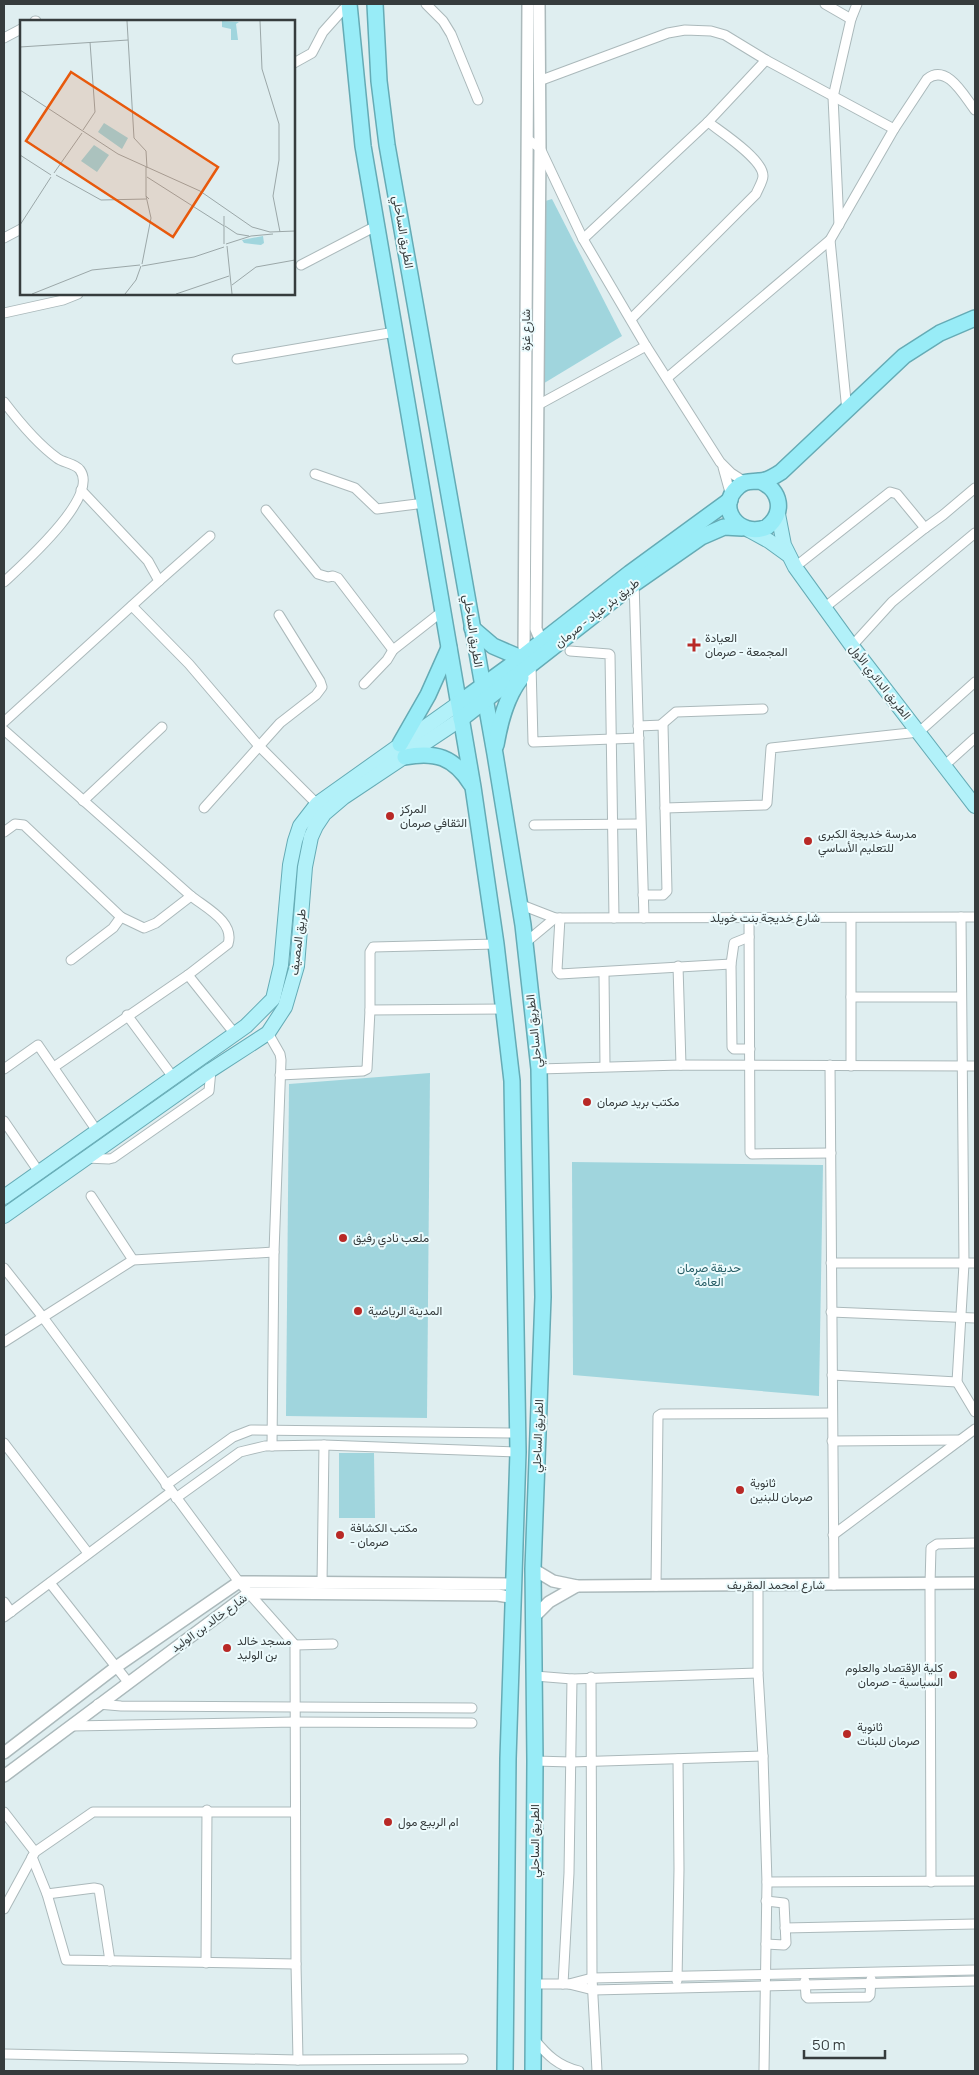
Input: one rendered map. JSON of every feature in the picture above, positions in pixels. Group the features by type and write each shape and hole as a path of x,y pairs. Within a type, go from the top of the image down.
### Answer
{"highway":[{"name":"الطريق الساحلي","path":"348,4 363,146 459,703 496,944 512,1081 518,1452 508,1759 505,2071"},
{"name":"الطريق الساحلي","path":"375,4 379,81 387,145 495,754 525,943 539,1069 542,1297 533,1569 535,1676 533,2071"},
{"path":"975,318 940,333 896,362 787,468 774,476 736,488 730,498 730,513 733,519 746,529 767,527 778,506 783,485 792,474 907,364 931,346 975,326"},
{"path":"752,482 771,488 778,506"},
{"name":"طريق بئر عياد - صرمان","path":"459,703 525,659 633,578 730,498"},
{"name":"طريق بئر عياد - صرمان","path":"461,719 485,702 544,641 633,578 708,532 724,527 746,529"},
{"path":"472,628 493,646 525,659 505,708 498,731 495,754"},
{"path":"449,648 402,751 437,756 452,762 464,773 472,787"}],"main road":[{"path":"778,506 781,535 787,555"},
{"path":"746,529 769,541 787,555"},
{"name":"الطريق الدائري الأول","path":"787,555 852,646 975,806"},
{"name":"طريق المصيف","path":"4,1216 211,1070 268,1033 286,1007 297,966 305,867 316,826 324,814 459,703"},
{"name":"طريق المصيف","path":"4,1197 246,1026 273,998 281,965 290,865 300,826 317,804 402,751 461,719"}],"street":[{"path":"295,63 312,53 323,32 348,4"},
{"path":"426,4 443,21 451,34 478,100"},
{"name":"شارع غزة","path":"525,659 528,4"},
{"name":"شارع غزة","path":"539,4 540,148 536,629 544,641"},
{"path":"825,4 851,19"},
{"path":"839,227 833,97 851,19 857,4"},
{"path":"4,38 20,30"},
{"path":"540,81 660,36 685,30 710,30 725,35 766,60 894,129"},
{"path":"583,239 708,122 766,60"},
{"path":"666,378 830,240 894,129 927,79 932,75 944,75 950,78 975,110"},
{"path":"631,319 756,194 762,181 763,175 758,162 708,122"},
{"path":"527,139 540,148 583,239 646,346 720,462 732,473 752,482"},
{"path":"301,265 376,226"},
{"path":"4,238 20,230"},
{"path":"830,240 847,411"},
{"path":"4,313 62,300 75,295"},
{"path":"237,359 396,332"},
{"path":"538,405 646,346"},
{"path":"4,402 57,458 79,469 83,477 81,490 60,526 4,582"},
{"path":"720,462 730,498"},
{"path":"316,474 355,488 377,509 425,503"},
{"path":"824,608 975,488"},
{"path":"81,490 148,561 159,581"},
{"path":"795,567 890,492 897,494 925,528"},
{"path":"266,510 318,574 338,578 392,650"},
{"path":"852,646 892,602 975,533"},
{"path":"4,722 210,536"},
{"path":"633,578 644,918"},
{"path":"132,606 188,664 259,746 317,804"},
{"path":"364,684 387,660 392,650 444,610"},
{"path":"204,808 280,724 319,692 322,687 279,615"},
{"path":"570,651 609,654 614,918"},
{"path":"525,659 533,742 639,738"},
{"path":"665,808 766,805 770,749 772,747 919,732 975,682"},
{"path":"638,726 662,724 676,712 763,709"},
{"path":"643,894 664,895 667,891 662,724"},
{"path":"83,801 162,727"},
{"path":"4,730 191,896 221,919 228,929 230,938 228,944 188,975 127,1015 54,1067"},
{"path":"945,765 975,738"},
{"path":"4,832 15,824 24,825 121,917 148,928 191,896"},
{"path":"534,824 640,824"},
{"path":"519,904 558,918"},
{"path":"70,960 113,928 121,917"},
{"path":"961,917 964,1264 957,1382 975,1412"},
{"name":"شارع خديجة بنت خويلد","path":"558,918 975,917"},
{"path":"525,943 558,918"},
{"path":"558,918 557,972 560,974 604,973 678,966 731,964"},
{"path":"749,918 751,1154 831,1153"},
{"path":"851,918 851,1066"},
{"path":"749,937 734,943 731,964 732,1047 734,1049 750,1049"},
{"path":"280,1075 365,1071 370,1010 370,952 373,946 496,944"},
{"path":"678,966 681,1065"},
{"path":"604,973 606,1066"},
{"path":"188,975 234,1034"},
{"path":"851,997 962,997"},
{"path":"370,1010 504,1009"},
{"path":"127,1015 173,1077"},
{"path":"268,1033 280,1054 274,1252 272,1446"},
{"path":"4,1070 37,1046 54,1067 97,1131"},
{"path":"539,1069 681,1065 975,1066"},
{"path":"830,1065 834,1584"},
{"path":"4,1121 39,1172"},
{"path":"91,1196 133,1260"},
{"path":"4,1342 42,1316 133,1260 274,1252"},
{"path":"831,1263 975,1263"},
{"path":"4,1268 42,1316 239,1582 295,1645 298,2060"},
{"path":"831,1312 975,1318"},
{"path":"832,1375 957,1382"},
{"path":"656,1586 658,1416 661,1414 832,1413"},
{"path":"833,1535 975,1429"},
{"path":"4,1602 8,1614 171,1491 233,1437 251,1430 518,1433"},
{"path":"832,1441 960,1440"},
{"path":"4,1443 88,1553"},
{"path":"171,1491 240,1452 272,1446 324,1445 518,1452"},
{"path":"322,1583 324,1445"},
{"path":"931,1882 931,1548 933,1545 975,1543"},
{"name":"شارع امحمد المقريف","path":"533,1569 554,1581 576,1586 975,1584"},
{"name":"شارع خالد بن الوليد","path":"4,1753 116,1666 239,1582 438,1582 514,1591"},
{"path":"437,1595 438,1582"},
{"path":"50,1583 128,1682"},
{"path":"758,1585 758,1673 767,1882 764,2071"},
{"name":"شارع امحمد المقريف","path":"534,1617 557,1596 576,1586"},
{"name":"شارع خالد بن الوليد","path":"4,1776 249,1593 498,1595 514,1591"},
{"path":"295,1645 333,1644"},
{"path":"535,1676 572,1678 758,1673"},
{"path":"591,1677 592,1978 597,2071"},
{"path":"566,1984 572,1678"},
{"path":"98,1704 121,1706 472,1708"},
{"path":"121,1706 121,1724"},
{"path":"72,1726 295,1722 472,1723"},
{"path":"535,1761 571,1762 763,1756"},
{"path":"677,1988 680,1869 678,1759"},
{"path":"4,1909 33,1854 93,1812 207,1810 295,1812"},
{"path":"206,1963 207,1810"},
{"path":"4,1812 33,1854 47,1894 65,1959 69,1961 296,1964"},
{"path":"767,1882 975,1881"},
{"path":"47,1894 99,1889 110,1961"},
{"path":"766,1901 784,1903 785,1928 785,1944 766,1944"},
{"path":"785,1928 975,1924"},
{"path":"566,1984 592,1978 975,1970"},
{"path":"805,1974 806,1996 808,1998 868,1997 870,1995 871,1971"},
{"path":"534,1984 566,1984 593,1990 975,1981"},
{"path":"533,2038 546,2054 556,2062 579,2071"},
{"path":"4,2054 298,2060 463,2059"}],"green space":[{"path":"552,199 622,336 541,385 542,202"},
{"name":"المدينة الرياضية","path":"430,1073 427,1418 286,1416 289,1084"},
{"name":"حديقة صرمان العامة","path":"572,1162 823,1165 819,1396 573,1375"},
{"path":"339,1453 374,1453 375,1518 339,1518"}],"place":[{"name":"العيادة المجمعة - صرمان","path":"694,645"},
{"name":"المركز الثقافي صرمان","path":"390,816"},
{"name":"مدرسة خديجة الكبرى للتعليم الأساسي","path":"808,841"},
{"name":"مكتب بريد صرمان","path":"587,1102"},
{"name":"ملعب نادي رفيق","path":"343,1238"},
{"name":"المدينة الرياضية","path":"358,1311"},
{"name":"ثانوية صرمان للبنين","path":"740,1490"},
{"name":"مكتب الكشافة - صرمان","path":"340,1535"},
{"name":"مسجد خالد بن الوليد","path":"227,1648"},
{"name":"كلية الإقتصاد والعلوم السياسية - صرمان","path":"953,1675"},
{"name":"ثانوية صرمان للبنات","path":"847,1734"},
{"name":"ام الربيع مول","path":"388,1822"}]}
